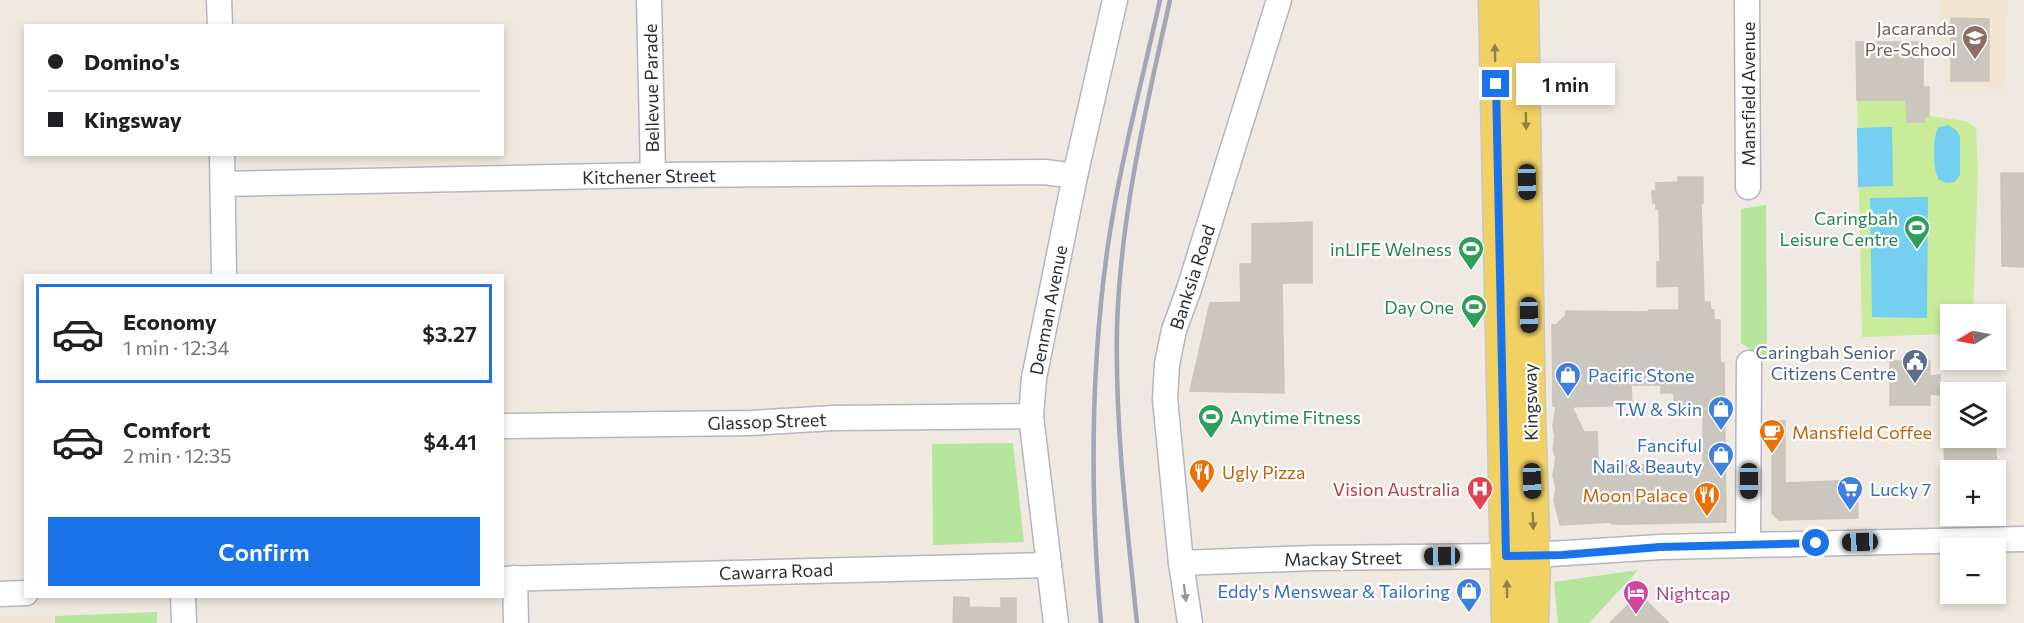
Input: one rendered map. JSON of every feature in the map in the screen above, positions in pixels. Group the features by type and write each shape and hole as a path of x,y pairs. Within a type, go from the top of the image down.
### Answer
{"main road":[{"name":"Kingsway","path":"1494,0 1525,558 1533,623"},
{"name":"Kingsway","path":"1507,623 1525,558 1530,415 1523,0"},
{"path":"1525,558 1539,623"}],"street":[{"path":"219,0 220,24"},
{"name":"Bellevue Parade","path":"649,0 653,175"},
{"name":"Denman Avenue","path":"1056,623 1030,416 1034,378 1075,176 1115,0"},
{"name":"Banksia Road","path":"1190,623 1181,563 1166,399 1167,364 1174,330 1189,289 1279,0"},
{"name":"Mansfield Avenue","path":"1747,0 1748,187"},
{"path":"222,156 224,274"},
{"name":"Kitchener Street","path":"223,184 653,175 1045,172 1075,176"},
{"path":"1748,545 1749,363"},
{"name":"Glassop Street","path":"504,426 1030,416"},
{"name":"Mackay Street","path":"1181,563 1313,558 1525,558 1660,547 2024,538"},
{"name":"Cawarra Road","path":"509,578 1049,565"},
{"path":"509,578 516,623"},
{"path":"0,594 24,593"},
{"path":"183,598 184,623"}],"shaded area":[{"name":"Jacaranda Pre-School","path":"1941,0 2007,0 2005,89 1947,89 1941,32"},
{"path":"55,616 55,623 0,623 0,617"}],"green space":[{"name":"Caringbah Leisure Centre","path":"1856,42 1923,42 1923,87 1929,116 1966,121 1976,128 1978,171 1973,304 1940,304 1940,334 1862,337"},
{"path":"1766,205 1767,355 1760,356 1741,343 1741,209"},
{"path":"1013,443 1024,542 933,545 932,444"},
{"path":"1638,570 1589,623 1558,623 1554,582"},
{"path":"157,612 157,623 55,623 55,616"}],"water":[{"path":"1948,125 1960,136 1960,175 1955,182 1946,183 1938,179 1936,173 1934,146 1938,128"},
{"path":"1892,127 1893,186 1858,187 1857,128"},
{"path":"1928,197 1927,318 1872,317 1870,198"}],"building":[{"path":"1951,18 1989,19 1989,81 1951,81"},
{"path":"1856,42 1923,42 1923,87 1929,87 1929,116 1924,116 1924,122 1907,122 1906,100 1857,100"},
{"path":"2001,173 2024,173 2024,267 2002,266"},
{"path":"1678,177 1703,177 1703,203 1701,203 1704,302 1710,302 1711,310 1714,310 1714,320 1720,320 1720,357 1721,363 1724,363 1726,522 1612,524 1612,522 1560,525 1554,500 1556,488 1553,475 1556,458 1553,449 1555,436 1553,426 1556,406 1553,406 1552,325 1556,325 1566,315 1566,311 1679,310 1679,286 1657,287 1657,262 1660,262 1659,209 1656,209 1656,203 1653,203 1652,191 1656,191 1656,183 1678,182","holes":["1631,385 1661,385 1661,393 1674,393 1674,405 1703,405 1703,469 1668,469 1668,464 1598,466 1597,432 1584,432 1572,407 1632,405"]},
{"path":"1312,222 1312,283 1282,283 1284,393 1190,391 1210,303 1241,302 1240,264 1252,264 1252,224"},
{"name":"Caringbah Senior Citizens Centre","path":"1890,361 1930,361 1930,376 1940,375 1940,395 1930,394 1930,405 1890,405"},
{"path":"1772,421 1785,421 1785,483 1857,480 1858,518 1779,520 1772,513"},
{"path":"1944,448 1996,448 1996,460 1945,460"},
{"path":"1639,594 1669,623 1610,623"},
{"path":"954,597 969,598 969,607 1001,608 1001,598 1016,598 1016,623 953,623"}],"railway":[{"path":"1101,623 1095,528 1094,434 1102,292 1119,184 1160,0"},
{"path":"1137,623 1118,402 1119,286 1136,163 1170,0"}],"place":[{"name":"Jacaranda Pre-School","path":"1975,61"},
{"name":"Caringbah Leisure Centre","path":"1917,251"},
{"name":"inLIFE Welness","path":"1471,272"},
{"name":"Day One","path":"1474,330"},
{"name":"Caringbah Senior Citizens Centre","path":"1915,385"},
{"name":"Pacific Stone","path":"1568,398"},
{"name":"T.W & Skin","path":"1721,432"},
{"name":"Anytime Fitness","path":"1211,440"},
{"name":"Mansfield Coffee","path":"1772,455"},
{"name":"Fanciful Nail & Beauty","path":"1721,478"},
{"name":"Ugly Pizza","path":"1202,495"},
{"name":"Vision Australia","path":"1480,512"},
{"name":"Lucky 7","path":"1850,512"},
{"name":"Moon Palace","path":"1707,518"},
{"name":"Eddy's Menswear & Tailoring","path":"1469,614"},
{"name":"Nightcap","path":"1636,616"}],"route":[{"path":"1496,84 1506,556 1562,555 1660,547 1816,543"}]}
